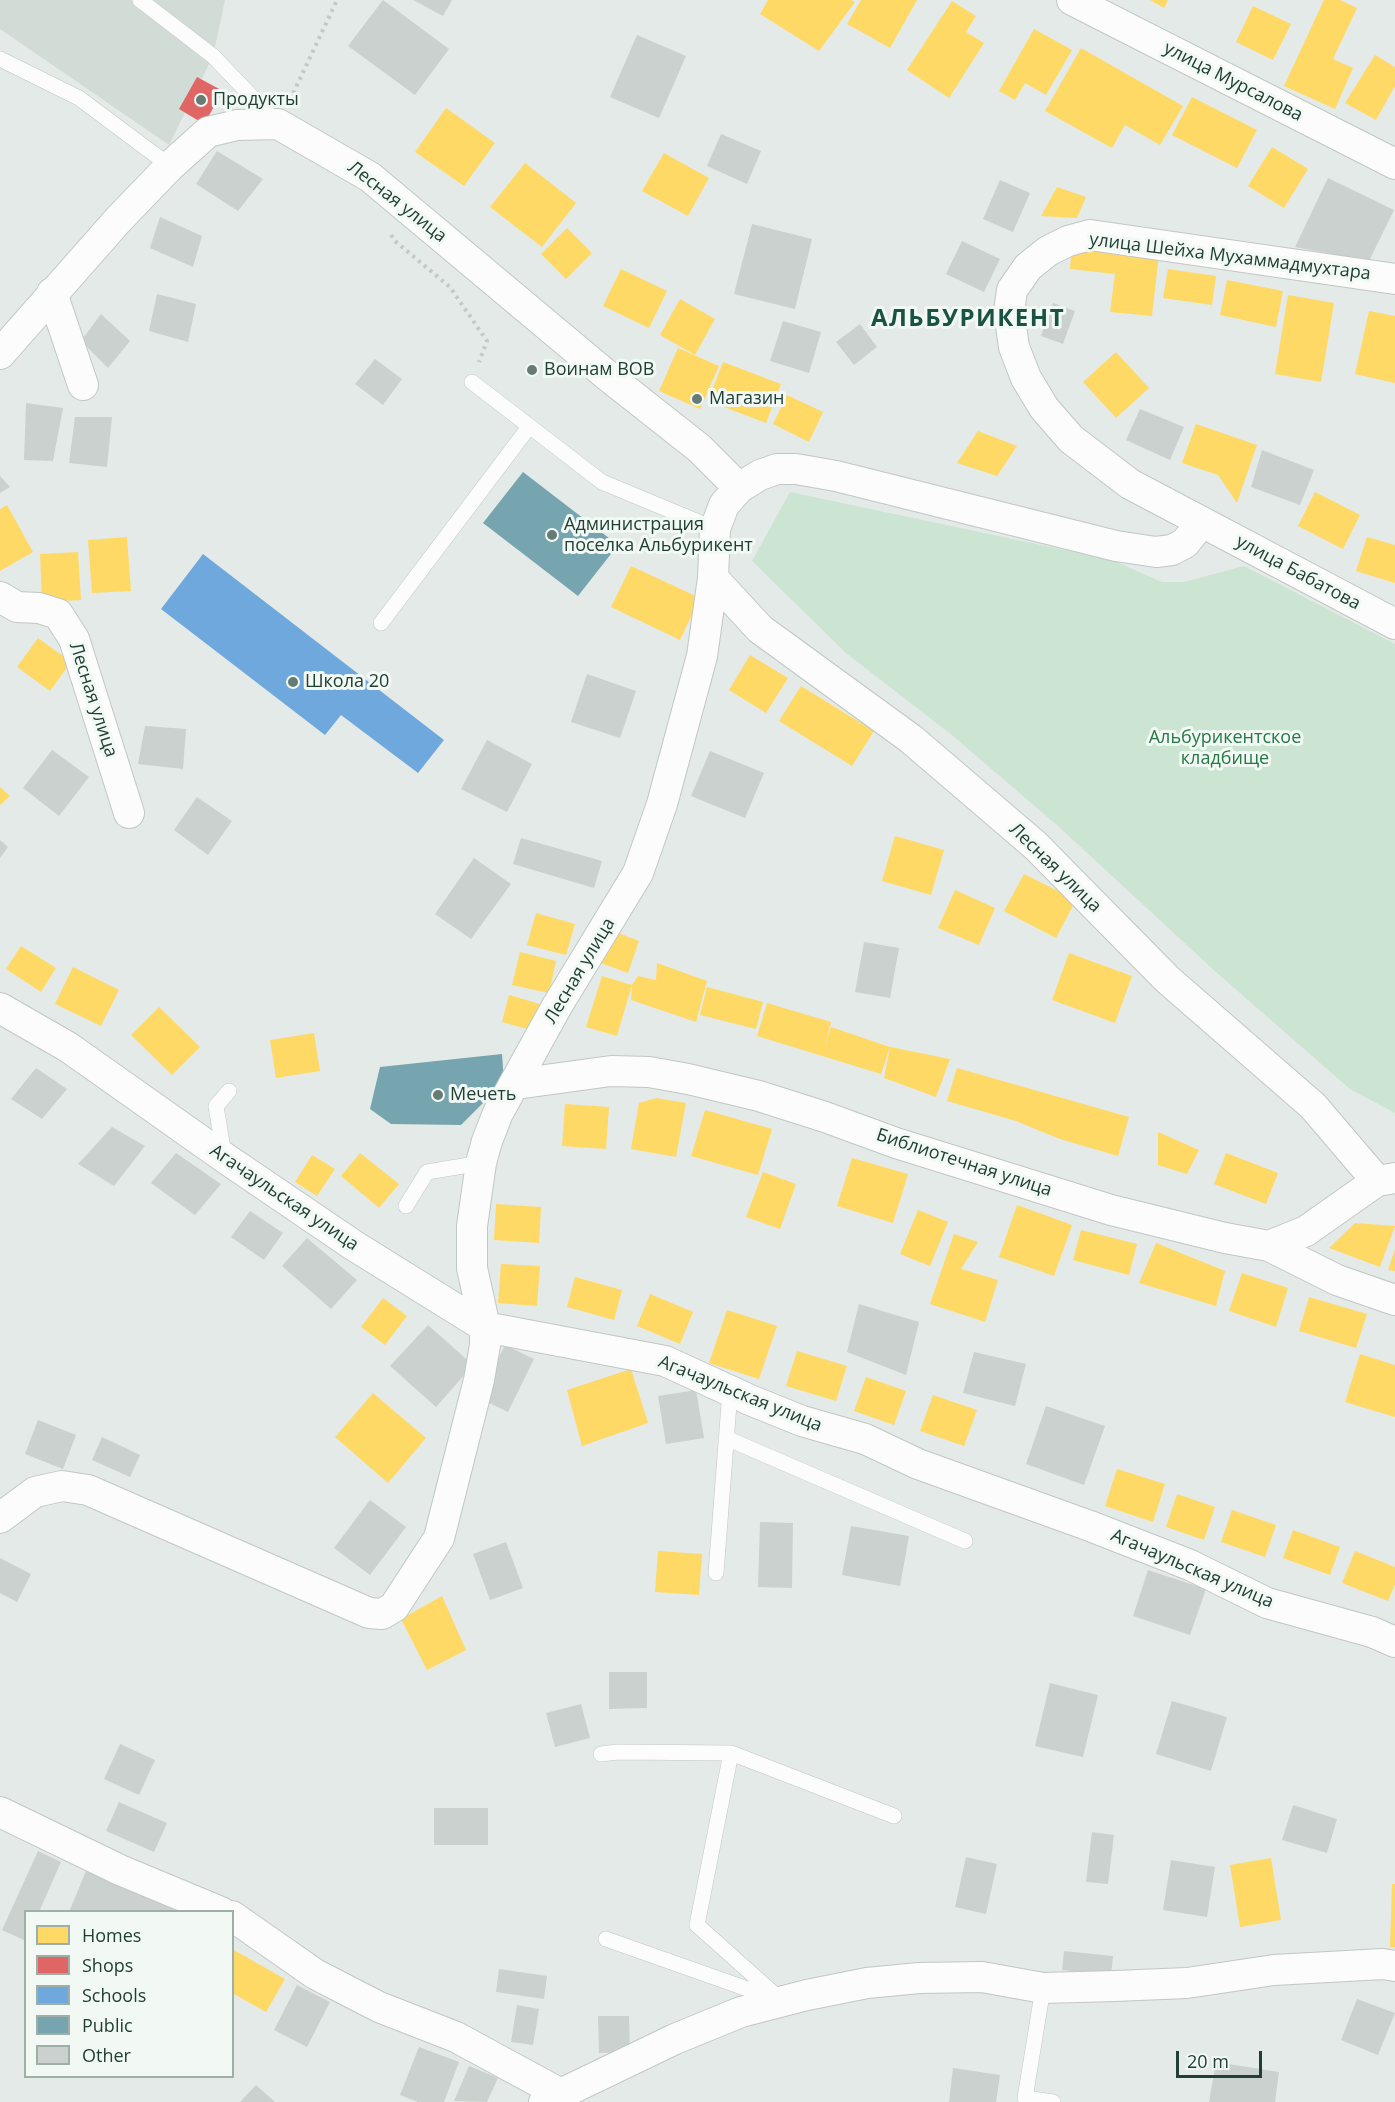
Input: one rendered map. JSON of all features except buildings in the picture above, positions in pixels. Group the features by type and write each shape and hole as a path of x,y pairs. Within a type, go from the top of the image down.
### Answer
{"street":[{"name":"улица Мурсалова","path":"1072,0 1395,164"},
{"path":"0,354 52,293 170,166 208,132 237,125 278,124"},
{"name":"Лесная улица","path":"278,124 370,177 609,377 699,448 739,488"},
{"name":"улица Шейха Мухаммадмухтара","path":"1202,522 1130,484 1071,439 1044,408 1026,378 1014,347 1009,312 1012,290 1028,267 1048,250 1090,235 1389,275"},
{"path":"52,293 83,385"},
{"name":"Лесная улица","path":"0,1518 35,1492 62,1486 88,1490 369,1613 382,1614 394,1607 439,1538 479,1380 485,1345 485,1327 472,1268 472,1226 481,1163 498,1113 557,1006 638,873 662,804 702,656 713,578 714,529 724,505 739,488 760,475 777,469 796,469 836,476 1105,543 1156,552 1172,550 1185,543 1202,522"},
{"name":"улица Бабатова","path":"1202,522 1395,624"},
{"name":"Лесная улица","path":"713,578 760,629 911,739 1036,846 1167,979 1313,1106 1386,1180"},
{"name":"Лесная улица","path":"0,597 16,607 39,608 58,614 74,639 129,813"},
{"name":"Агачаульская улица","path":"0,1008 68,1047 353,1245 485,1327 665,1361 802,1421 865,1439 918,1464 1190,1565 1267,1603 1372,1632 1395,1642"},
{"name":"Библиотечная улица","path":"516,1084 611,1071 649,1072 759,1096 896,1143 1112,1210 1225,1238 1269,1246 1337,1280 1395,1300"},
{"path":"1269,1246 1306,1231 1386,1180"},
{"path":"0,1812 120,1870 219,1910"},
{"path":"234,1917 315,1974 379,2007 456,2037 552,2098 675,2039 741,2012 867,1983 919,1978 982,1977 1043,1988 1187,1983 1274,1970 1383,1964 1395,1966"}],"lane":[{"path":"140,0 213,56 278,124"},
{"path":"0,59 79,98 170,166"},
{"path":"472,382 602,483 714,529"},
{"path":"381,623 529,427"},
{"path":"225,1158 216,1106 229,1091"},
{"path":"406,1206 427,1172 481,1163"},
{"path":"716,1573 730,1391"},
{"path":"726,1438 965,1541"},
{"path":"731,1753 697,1924 782,2001"},
{"path":"601,1754 731,1753 894,1816"},
{"path":"606,1939 782,2001"},
{"path":"1043,1988 1025,2098 1053,2102"}],"path":[{"path":"278,124 337,0"},
{"path":"389,233 395,241 450,286 487,341 472,382"}],"shaded area":[{"path":"0,0 225,0 213,56 169,145 0,29"}],"green space":[{"name":"Альбурикентское кладбище","path":"790,492 1112,560 1162,582 1184,582 1244,566 1395,644 1395,1113 1350,1089 1217,973 1058,826 953,736 846,653 752,561"}],"place":[{"name":"Продукты","path":"201,100"},
{"name":"Воинам ВОВ","path":"532,370"},
{"name":"Магазин","path":"697,399"},
{"name":"Администрация поселка Альбурикент","path":"552,535"},
{"name":"Школа 20","path":"293,682"},
{"name":"Мечеть","path":"438,1095"}],"district":[{"name":"АЛЬБУРИКЕНТ","path":"968,319"}]}
